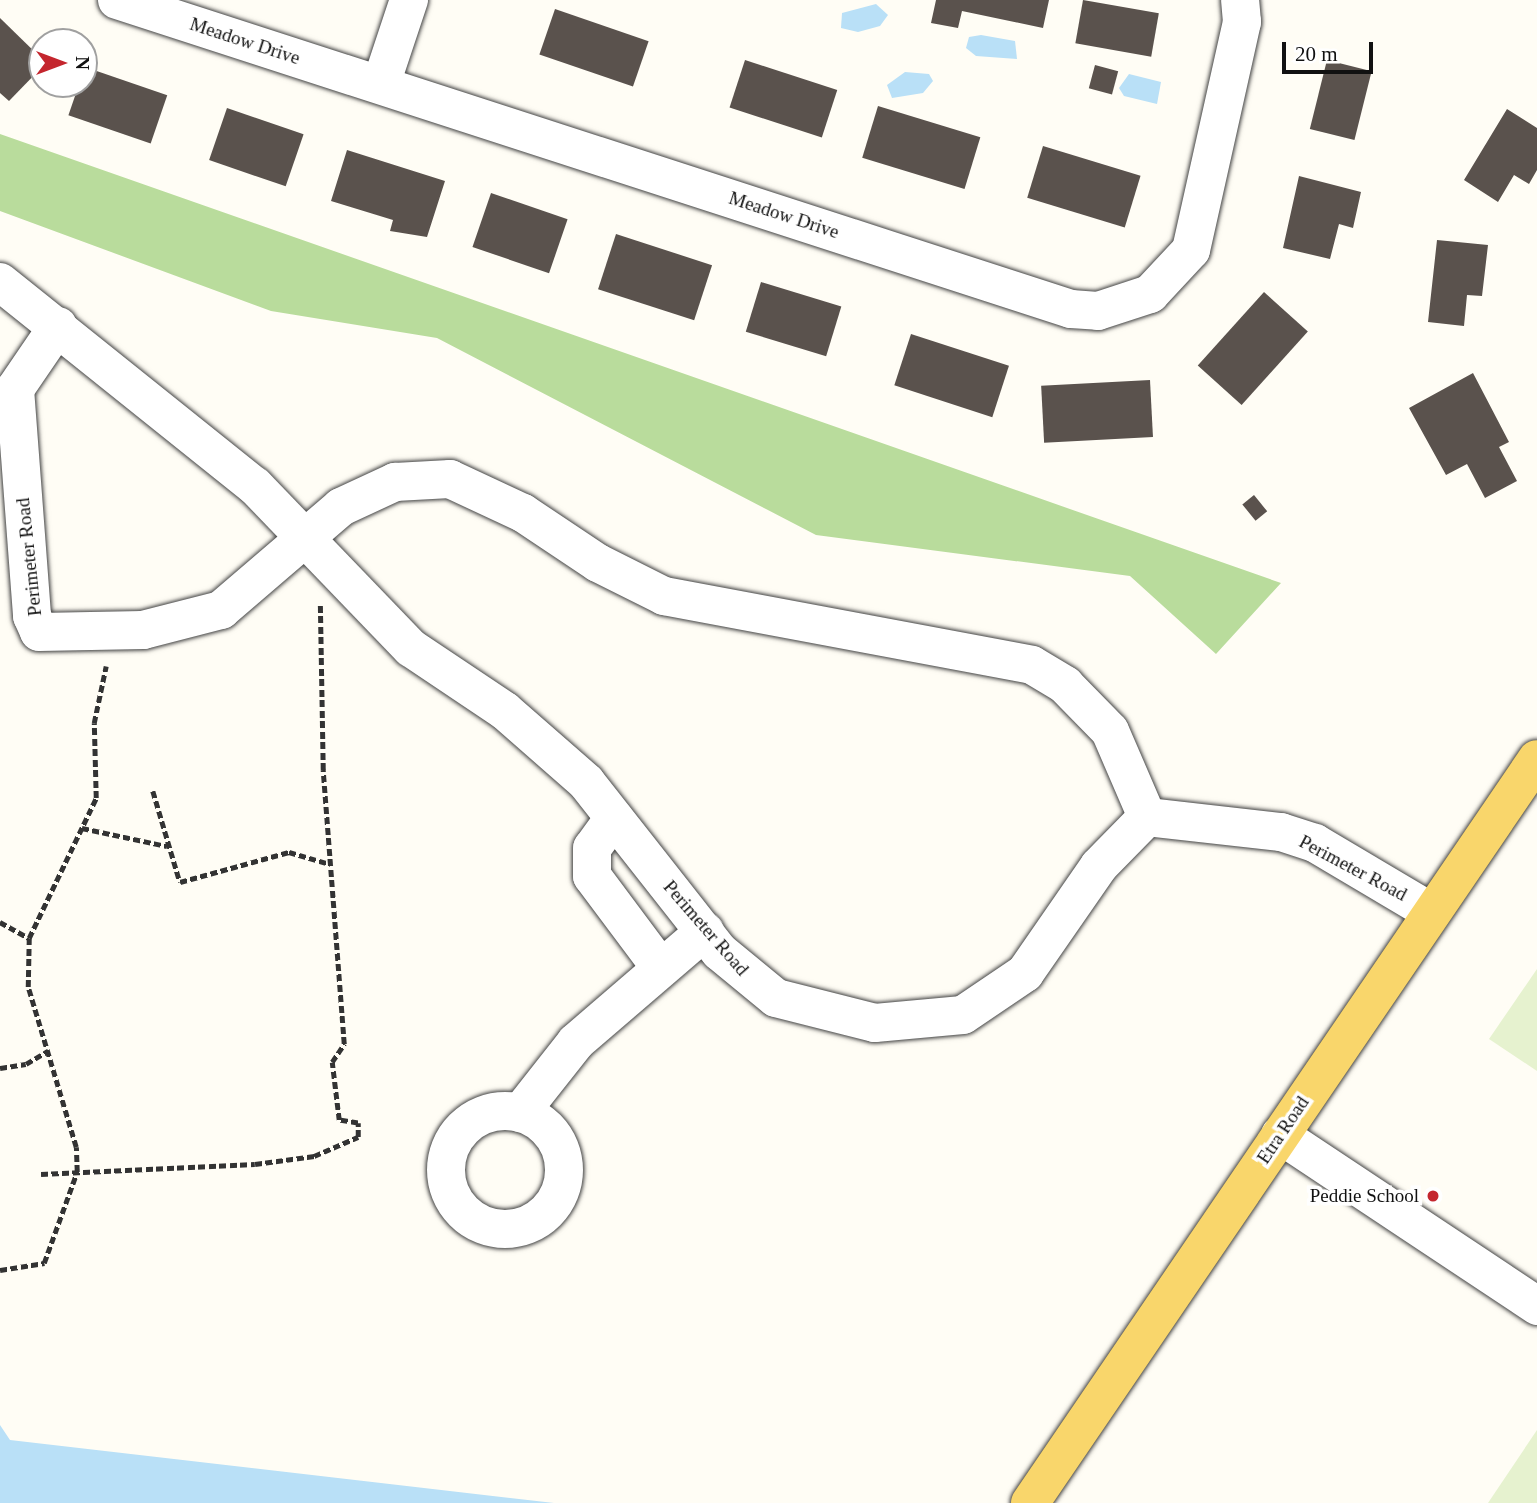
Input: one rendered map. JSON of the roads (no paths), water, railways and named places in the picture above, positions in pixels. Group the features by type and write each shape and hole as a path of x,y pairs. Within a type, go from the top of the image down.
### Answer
{"main road":[{"name":"Etra Road","path":"1030,1503 1537,758"}],"street":[{"name":"Meadow Drive","path":"117,0 1071,309 1098,311 1150,294 1191,250 1242,22 1240,0"},
{"path":"382,84 409,0"},
{"name":"Perimeter Road","path":"0,282 255,486 411,648 505,711 586,782 740,973 776,998 875,1023 963,1015 1025,973 1099,866 1147,817"},
{"name":"Perimeter Road","path":"58,326 8,386 32,616 39,632 114,631 186,623 221,610 304,536 341,508 395,482 450,479 523,513 598,563 664,596 1032,665 1065,685 1110,731 1147,817"},
{"name":"Perimeter Road","path":"1147,817 1281,832 1315,843 1431,912"},
{"path":"614,818 592,848 592,876 660,967"},
{"path":"520,1112 545,1073 660,967 705,931"},
{"path":"1280,1135 1537,1306"}],"water":[{"path":"876,4 888,15 880,26 858,32 841,28 842,13"},
{"path":"981,35 1015,41 1017,59 976,56 966,48 969,37"},
{"path":"905,72 929,74 933,81 923,93 892,98 887,85"},
{"path":"1129,74 1161,82 1157,104 1124,96 1119,88"},
{"path":"0,1425 10,1440 554,1503 0,1503"}],"place":[{"name":"Peddie School","path":"1433,1196"}]}
